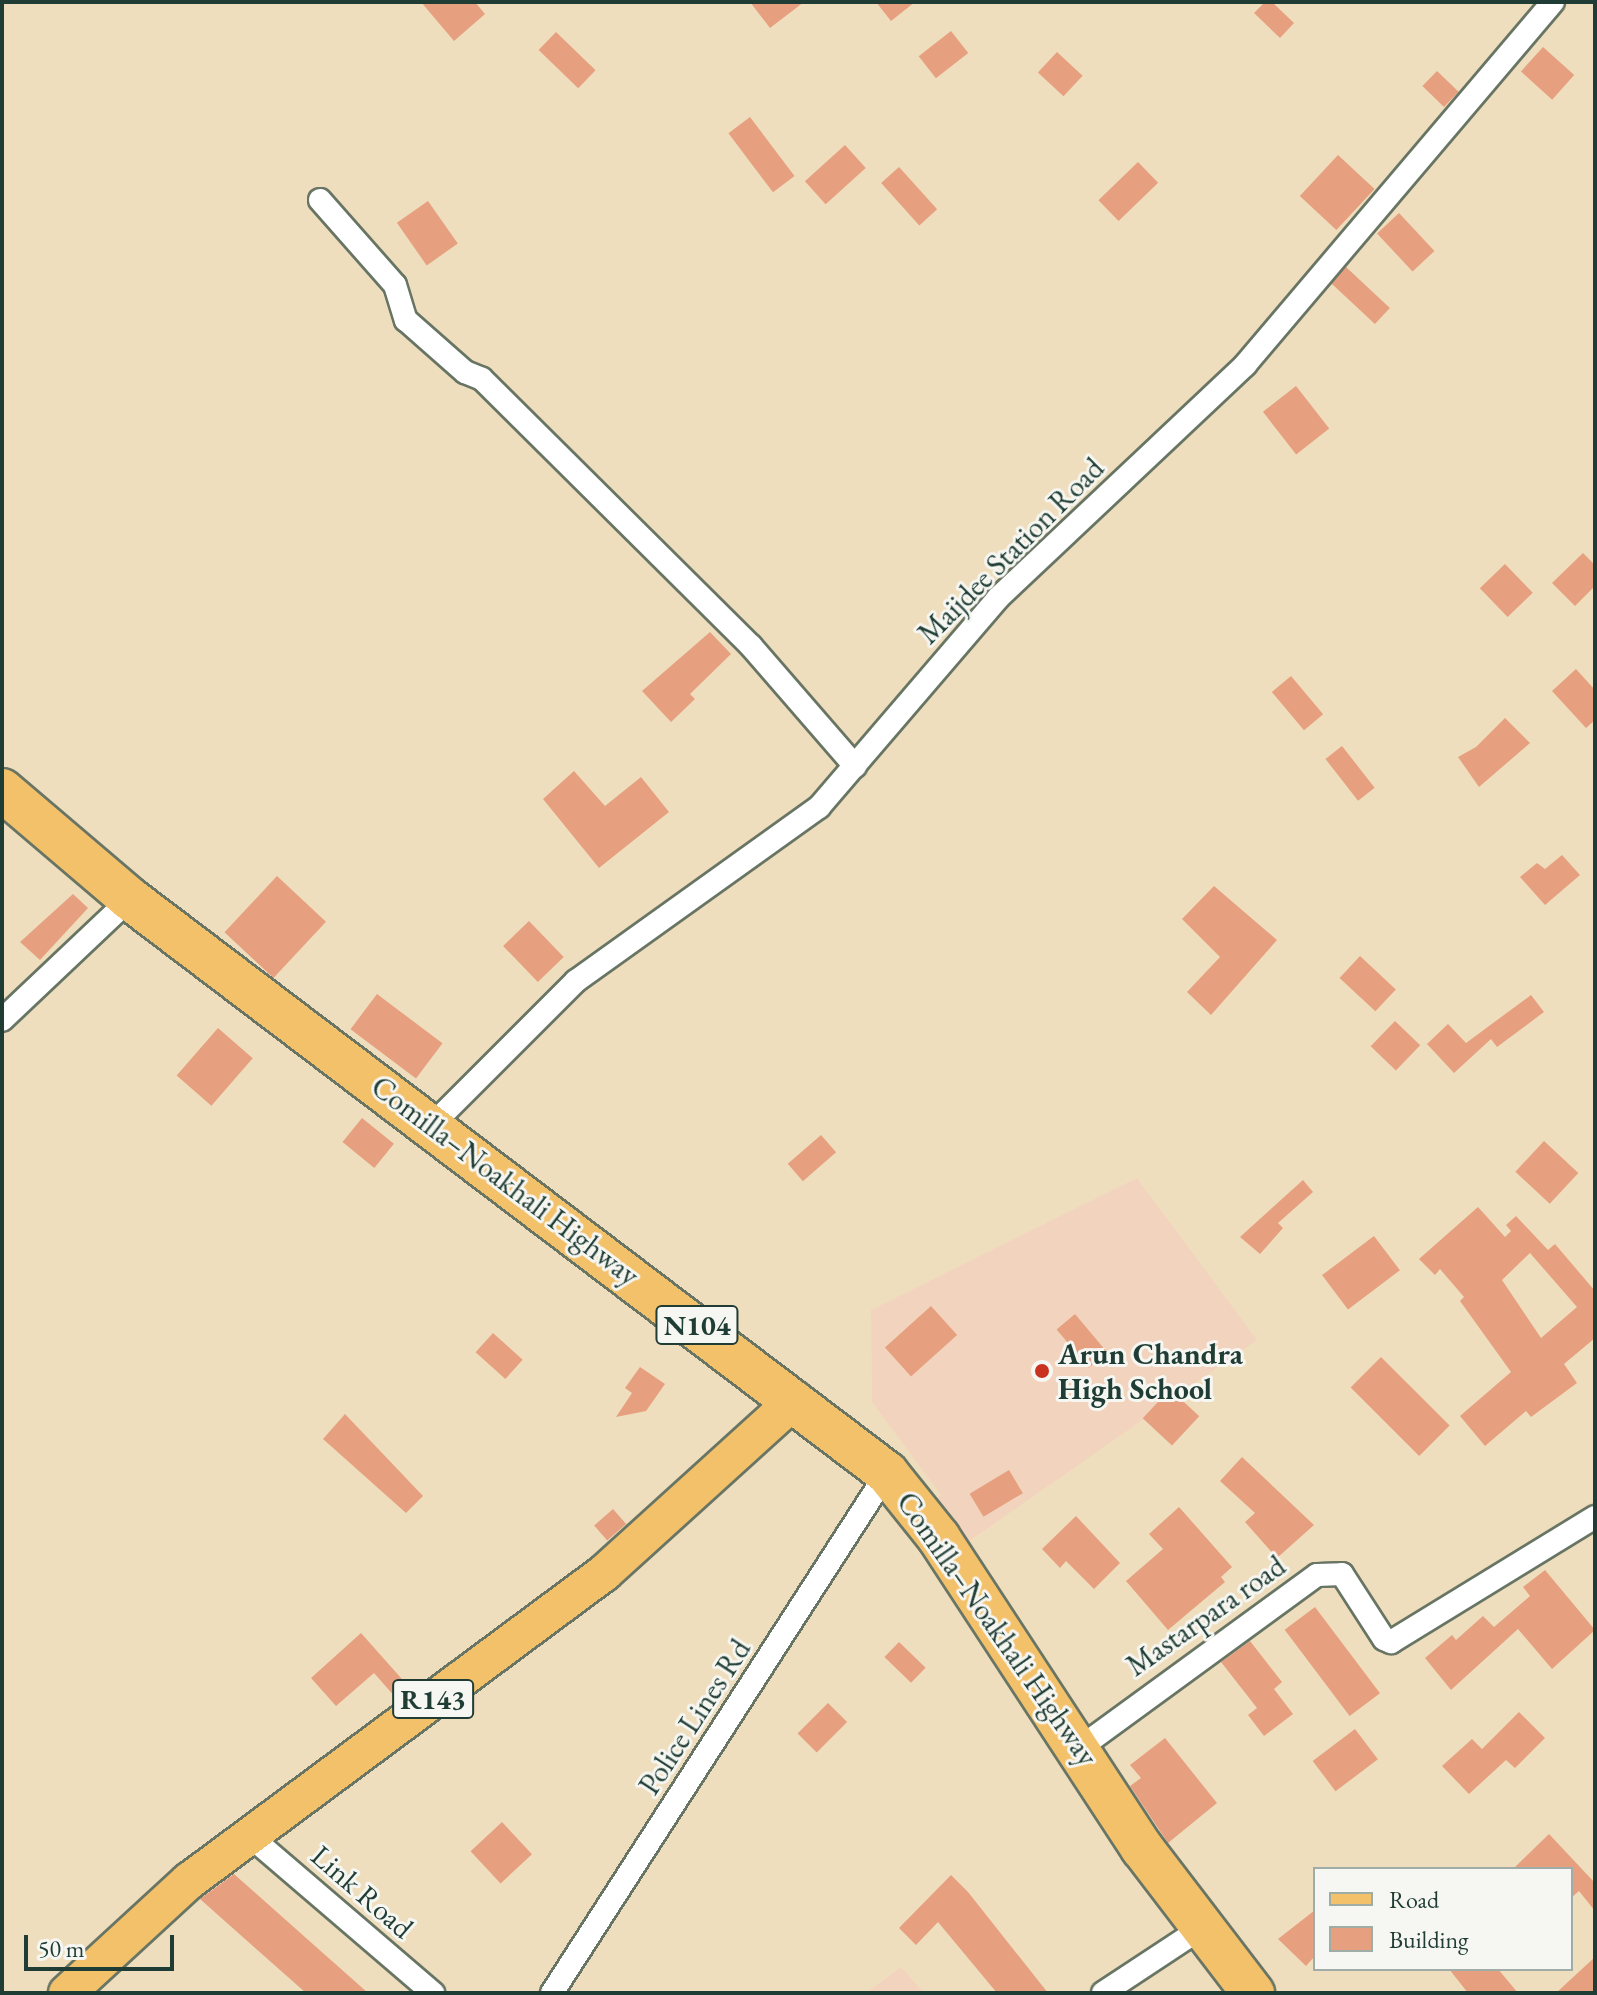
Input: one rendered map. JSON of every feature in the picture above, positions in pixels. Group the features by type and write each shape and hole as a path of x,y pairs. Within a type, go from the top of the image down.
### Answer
{"highway":[{"name":"Comilla–Noakhali Highway","path":"2,790 130,899 795,1400 887,1473 939,1538 1081,1747 1142,1848 1253,1993"}],"main road":[{"name":"R143","path":"67,1993 189,1881 604,1573 795,1400"}],"street":[{"name":"Maijdee Station Road","path":"431,1126 576,981 819,807 998,598 1245,365 1553,2"},
{"path":"320,200 395,285 406,320 465,372 482,379 729,624 855,766"},
{"path":"2,1020 130,899"},
{"name":"Police Lines Rd","path":"552,1993 887,1473"},
{"name":"Mastarpara road","path":"1081,1747 1317,1575 1342,1574 1384,1639 1391,1642 1595,1517"},
{"name":"Link Road","path":"251,1837 433,1993"},
{"path":"1103,1993 1203,1927"}],"shaded area":[{"name":"Arun Chandra High School","path":"1137,1178 1257,1340 955,1551 922,1510 941,1495 872,1402 871,1310"},
{"path":"901,1967 924,1993 866,1993"}],"building":[{"path":"421,2 475,2 485,14 454,41"},
{"path":"750,2 804,2 770,28"},
{"path":"876,2 915,2 891,21"},
{"path":"1265,2 1272,2 1294,23 1280,38 1254,13"},
{"path":"951,31 968,53 936,78 919,56"},
{"path":"556,32 596,70 578,88 539,50"},
{"path":"1543,47 1574,75 1552,100 1521,72"},
{"path":"1057,52 1083,76 1064,96 1038,72"},
{"path":"1437,71 1459,92 1444,107 1422,86"},
{"path":"750,117 795,176 773,192 728,133"},
{"path":"845,145 866,168 826,204 805,181"},
{"path":"1338,155 1375,189 1336,230 1300,196"},
{"path":"1138,162 1158,183 1119,221 1098,200"},
{"path":"899,167 937,209 919,225 881,183"},
{"path":"428,201 458,244 427,265 397,223"},
{"path":"1399,213 1434,251 1413,271 1377,233"},
{"path":"1346,267 1390,308 1375,324 1331,283"},
{"path":"1296,386 1329,429 1296,454 1263,412"},
{"path":"1583,553 1595,565 1595,586 1575,606 1552,583"},
{"path":"1505,564 1533,593 1508,617 1480,588"},
{"path":"710,632 731,654 690,694 695,699 671,722 642,691"},
{"path":"1576,669 1595,690 1595,720 1586,728 1552,691"},
{"path":"1291,676 1323,714 1304,730 1272,692"},
{"path":"1505,718 1530,743 1479,787 1458,757 1476,747"},
{"path":"1342,746 1375,788 1358,801 1325,759"},
{"path":"574,771 605,806 641,777 669,812 599,868 543,799"},
{"path":"1562,855 1580,875 1545,905 1520,877 1537,863 1545,869"},
{"path":"277,876 326,922 273,978 224,932"},
{"path":"1214,886 1277,940 1211,1015 1187,992 1220,957 1182,919"},
{"path":"73,894 88,908 40,960 20,942"},
{"path":"529,921 564,957 538,982 503,946"},
{"path":"1360,956 1396,989 1375,1011 1340,978"},
{"path":"377,994 442,1043 416,1078 351,1029"},
{"path":"1531,995 1544,1012 1497,1047 1491,1039 1454,1073 1427,1044 1448,1024 1466,1043"},
{"path":"1395,1021 1420,1045 1396,1070 1371,1046"},
{"path":"218,1028 253,1058 211,1106 177,1076"},
{"path":"362,1118 394,1144 374,1168 342,1142"},
{"path":"821,1135 836,1152 803,1181 788,1164"},
{"path":"1544,1141 1578,1173 1550,1204 1515,1172"},
{"path":"1303,1180 1313,1192 1278,1223 1283,1228 1260,1254 1240,1237"},
{"path":"1478,1207 1505,1237 1511,1231 1506,1225 1516,1216 1548,1250 1555,1244 1595,1291 1595,1338 1564,1364 1577,1383 1531,1417 1526,1411 1485,1446 1460,1416 1511,1372 1460,1301 1464,1297 1440,1269 1435,1275 1419,1259","holes":["1530,1253 1577,1307 1541,1338 1502,1280"]},
{"path":"1374,1236 1400,1270 1348,1309 1322,1275"},
{"path":"931,1306 957,1335 911,1376 885,1347"},
{"path":"1075,1314 1107,1352 1089,1368 1057,1329"},
{"path":"493,1333 523,1360 505,1379 476,1352"},
{"path":"1381,1357 1450,1426 1419,1456 1351,1387"},
{"path":"640,1367 665,1384 646,1411 616,1417 632,1393 625,1388"},
{"path":"1170,1389 1199,1416 1172,1446 1143,1418"},
{"path":"345,1414 423,1496 406,1513 323,1439"},
{"path":"1242,1457 1314,1525 1277,1558 1245,1522 1255,1513 1220,1481"},
{"path":"1009,1470 1023,1493 983,1517 970,1494"},
{"path":"1179,1507 1232,1567 1221,1577 1225,1582 1168,1630 1126,1581 1163,1549 1149,1534"},
{"path":"613,1509 626,1524 607,1540 594,1525"},
{"path":"1076,1516 1120,1563 1094,1589 1066,1561 1060,1568 1042,1549"},
{"path":"1545,1570 1595,1630 1552,1669 1518,1629 1451,1690 1425,1658 1452,1635 1456,1640 1483,1616 1494,1627 1530,1596 1523,1587"},
{"path":"1315,1607 1380,1693 1350,1716 1285,1630"},
{"path":"361,1633 409,1687 396,1698 374,1673 336,1706 311,1678"},
{"path":"1250,1641 1282,1682 1274,1689 1293,1714 1264,1736 1248,1715 1257,1708 1221,1662"},
{"path":"899,1642 926,1668 911,1683 884,1657"},
{"path":"828,1703 847,1722 817,1752 798,1733"},
{"path":"1519,1712 1545,1738 1515,1768 1506,1760 1469,1794 1442,1766 1472,1739 1482,1749"},
{"path":"1355,1729 1378,1759 1336,1791 1313,1761"},
{"path":"1165,1738 1217,1803 1168,1843 1130,1786 1141,1778 1130,1765"},
{"path":"502,1822 532,1854 501,1884 471,1851"},
{"path":"1549,1834 1595,1883 1595,1911 1579,1891 1573,1896 1573,1867 1515,1867"},
{"path":"234,1874 368,1993 306,1993 200,1899"},
{"path":"951,1875 1048,1993 997,1993 938,1922 916,1945 899,1928"},
{"path":"1313,1912 1313,1958 1306,1966 1278,1939"},
{"path":"1595,1957 1595,1993 1556,1993"},
{"path":"1451,1971 1500,1971 1518,1993 1468,1993"}],"place":[{"name":"Arun Chandra High School","path":"1042,1371"}]}
